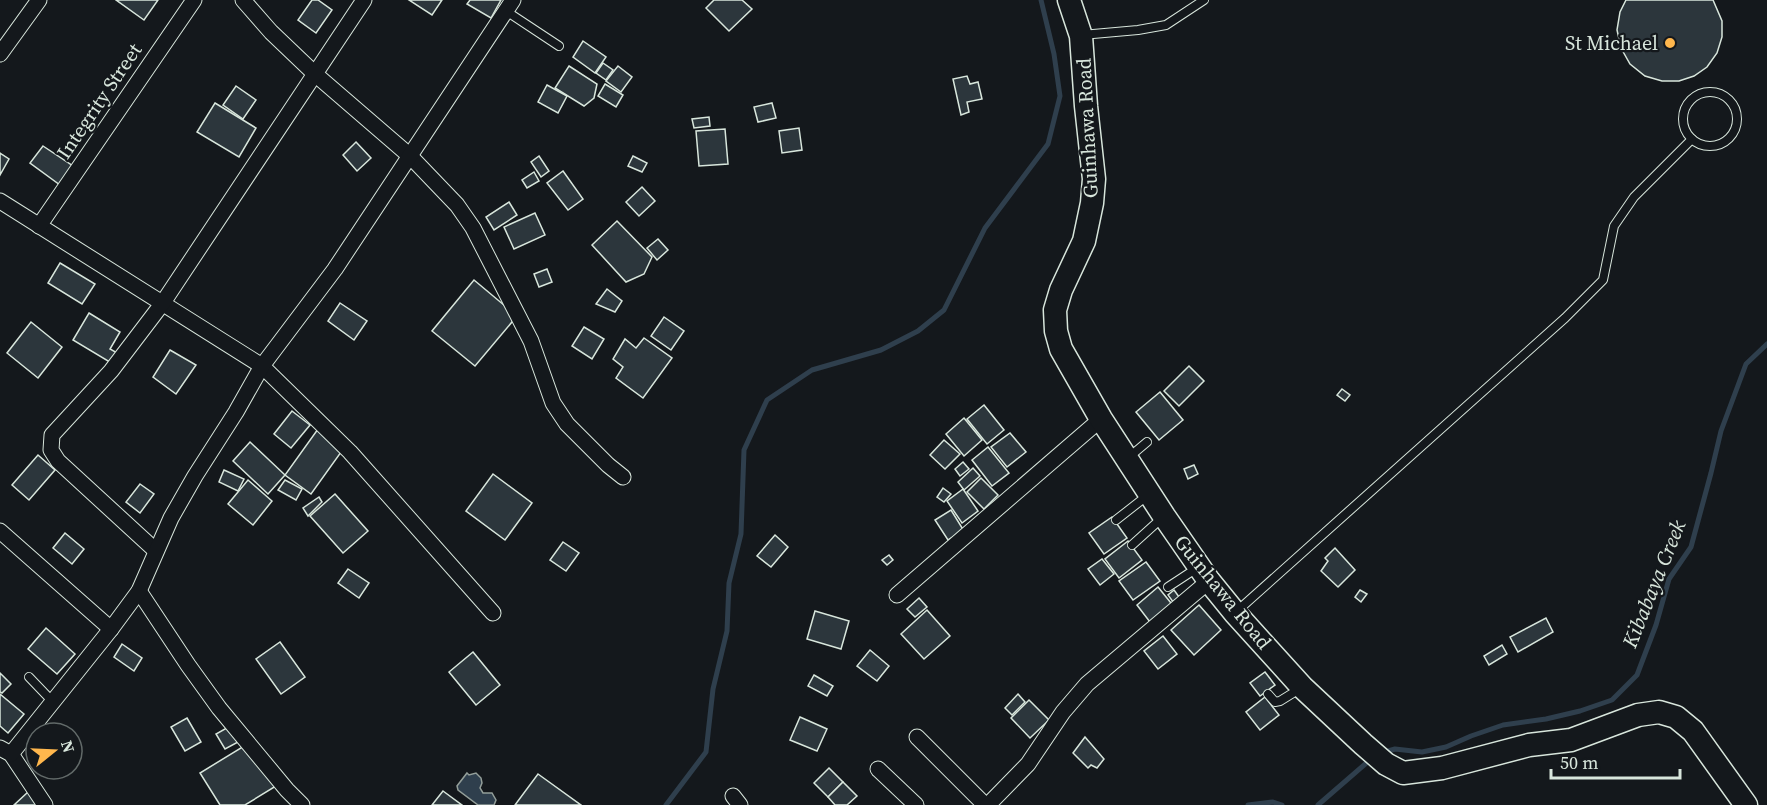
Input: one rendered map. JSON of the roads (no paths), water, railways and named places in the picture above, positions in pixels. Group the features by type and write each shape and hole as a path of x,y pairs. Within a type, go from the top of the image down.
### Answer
{"street":[{"path":"0,54 39,0"},
{"name":"Integrity Street","path":"39,226 194,0"},
{"path":"243,0 271,32 315,74 410,156 457,206 473,228 531,341 553,403 567,424 623,477"},
{"path":"156,551 58,461 51,450 52,435 111,371 162,304 364,0"},
{"name":"Guinhawa Road","path":"1069,0 1081,36 1094,179 1092,203 1084,241 1060,290 1055,310 1056,331 1061,349 1126,459 1204,574 1235,613 1302,687 1386,764 1403,773 1432,770 1529,746 1571,740 1638,715 1659,712 1676,717 1693,731 1746,805"},
{"path":"45,805 5,751 39,720 139,591 156,551 195,476 262,366 335,269 509,6"},
{"path":"0,201 262,366 350,452 493,613"},
{"path":"897,595 1101,418"},
{"path":"0,531 111,629"},
{"path":"917,736 986,805 1028,764 1063,712 1087,684 1204,574"},
{"path":"139,591 219,708 302,805"},
{"path":"878,769 916,805"}],"lane":[{"path":"1081,36 1166,25 1204,0"},
{"path":"509,6 559,46"},
{"path":"1705,92 1714,92 1729,100 1737,115 1737,124 1729,139 1713,146 1704,146 1692,139 1684,128 1683,119 1689,101 1705,92"},
{"path":"1235,613 1565,318 1603,280 1614,226 1634,197 1692,139"},
{"path":"1126,459 1148,442"},
{"path":"1116,520 1149,494"},
{"path":"1132,545 1164,516"},
{"path":"1168,588 1204,574"},
{"path":"29,677 52,701"},
{"path":"1268,694 1275,702 1280,701 1302,687"}],"water":[{"path":"467,773 469,775 476,773 481,778 480,788 483,793 492,793 496,800 494,805 478,805 458,790 457,786"}],"waterway":[{"path":"666,805 706,752 713,689 727,631 729,583 741,534 744,450 767,400 812,370 881,350 918,331 944,310 985,228 1048,144 1060,96 1054,54 1041,0"},
{"name":"Kibabaya Creek","path":"1381,753 1395,749 1422,752 1446,747 1503,725 1580,711 1612,700 1637,675 1656,625 1669,579 1691,547 1721,431 1746,364 1767,344"},
{"name":"Kibabaya Creek","path":"1318,805 1371,759"},
{"path":"1248,805 1273,802 1282,805"}],"place":[{"name":"St Michael","path":"1670,43"}]}
